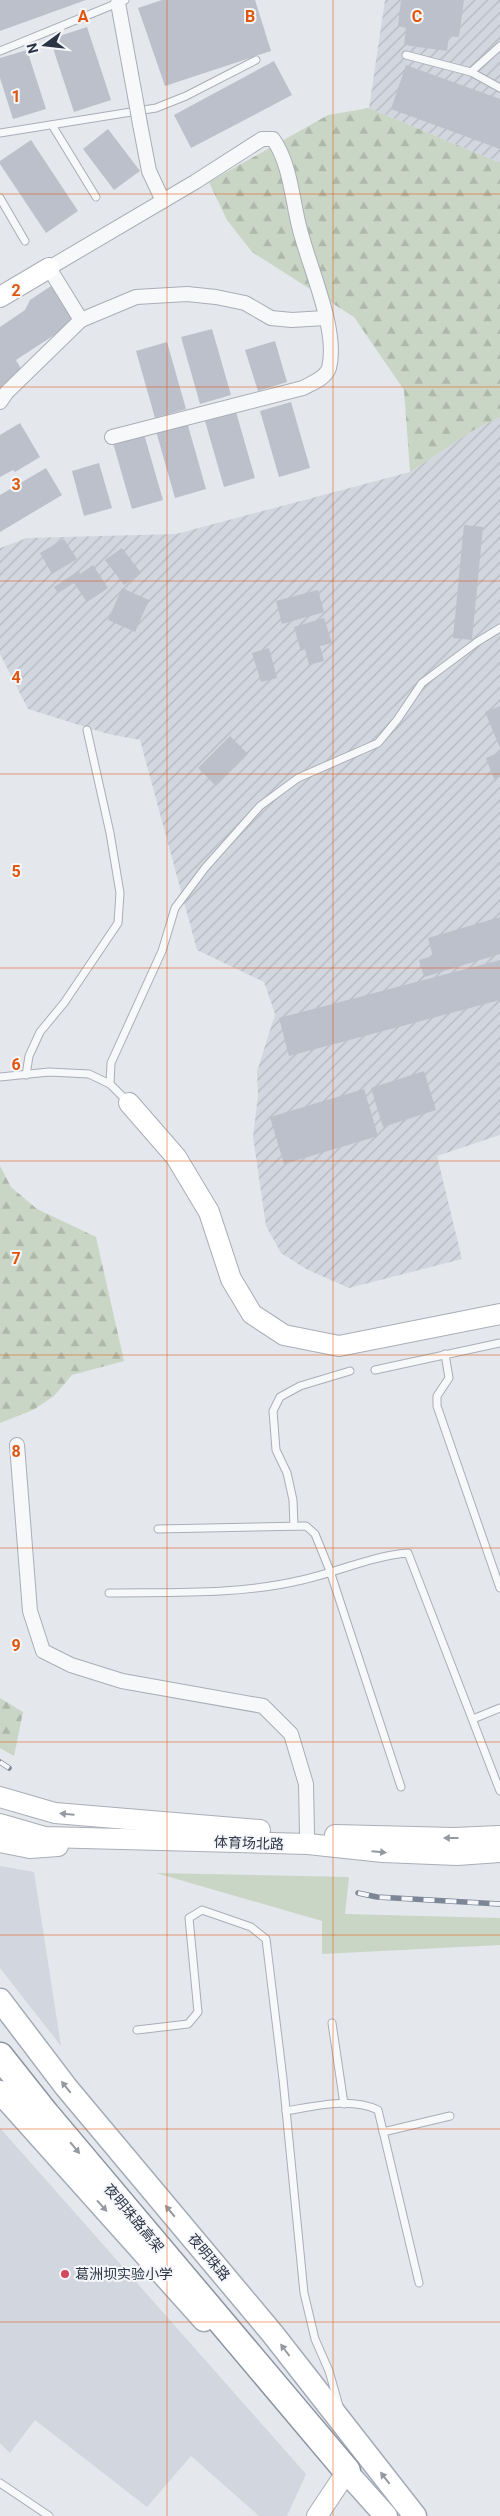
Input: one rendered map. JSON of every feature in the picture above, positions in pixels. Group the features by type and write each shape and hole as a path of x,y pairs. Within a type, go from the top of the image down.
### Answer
{"highway":[{"name":"夜明珠路高架","path":"0,2056 46,2114 346,2471"}],"main road":[{"path":"0,297 50,268"},
{"path":"129,1103 176,1157 209,1212 231,1279 252,1314 284,1336 339,1346 500,1314"},
{"path":"0,1797 55,1813 308,1839"},
{"name":"体育场北路","path":"0,1817 47,1830 308,1839 383,1852 457,1855 500,1852"},
{"name":"体育场北路","path":"0,1824 46,1837 308,1839 500,1836"},
{"path":"0,1842 30,1848 137,1843 308,1839"},
{"name":"夜明珠路","path":"0,2000 66,2087 272,2333 415,2516"},
{"path":"0,2092 260,2382 346,2471 386,2516"},
{"path":"317,2516 346,2471"}],"street":[{"path":"121,1 135,96 149,171 163,201"},
{"path":"81,320 50,268 163,201 262,139 273,139 280,148 299,228 325,318 332,351 329,370 318,380 303,388 112,437"},
{"path":"0,402 7,392 81,320 136,297 187,294 216,297 245,303 271,318 292,320 325,318"},
{"path":"17,1445 30,1611 43,1651 70,1665 122,1681 263,1706 291,1734 306,1784 308,1839"}],"lane":[{"path":"0,51 121,1"},
{"path":"470,72 500,46"},
{"path":"406,55 470,72 500,88"},
{"path":"0,133 156,108 186,96 256,60"},
{"path":"52,125 96,197"},
{"path":"0,198 25,241"},
{"path":"110,1084 111,1063 162,951 175,908 205,868 260,806 298,778 378,743 397,720 422,683 500,628"},
{"path":"26,1075 29,1056 40,1032 64,1003 118,923 120,893 110,833 87,730"},
{"path":"0,1077 49,1072 89,1074 110,1084 129,1103"},
{"path":"375,1370 500,1343"},
{"path":"445,1354 449,1378 437,1396 437,1406 500,1588"},
{"path":"294,1526 293,1500 287,1474 276,1450 274,1411 280,1396 300,1386 350,1371"},
{"path":"158,1530 306,1526 315,1534 330,1571 401,1787"},
{"path":"109,1593 239,1590 302,1580 389,1555 408,1553 500,1791"},
{"path":"473,1719 500,1708"},
{"path":"137,2030 188,2024 198,2012 189,1918 202,1910 251,1927 266,1939 286,2110 304,2293 315,2339 329,2371 346,2428"},
{"path":"332,2023 344,2104"},
{"path":"286,2110 344,2104 366,2105 378,2110 419,2283"},
{"path":"383,2132 450,2116"},
{"path":"0,2483 49,2516"}],"shaded area":[{"path":"385,0 500,0 500,163 369,108"},
{"path":"500,417 500,1135 437,1156 462,1259 349,1288 306,1269 281,1253 266,1226 253,1137 258,1096 257,1072 275,1014 264,982 197,950 140,740 108,734 28,709 0,654 0,548 27,538 176,534 410,472 472,431"},
{"path":"0,1866 34,1872 61,2046 0,1968"},
{"name":"葛洲坝实验小学","path":"0,2128 306,2474 287,2516 259,2516 191,2456 147,2507 35,2420 10,2453 0,2443"}],"green space":[{"path":"369,108 500,163 500,417 472,431 410,472 404,390 354,317 252,252 227,220 209,182 328,115"},
{"path":"0,1166 11,1187 37,1209 96,1237 124,1361 72,1375 54,1396 33,1410 0,1423"},
{"path":"0,1698 23,1712 14,1756 0,1748"},
{"path":"156,1873 349,1877 345,1914 500,1918 500,1945 322,1954 322,1921"}],"building":[{"path":"0,0 86,0 0,31"},
{"path":"162,0 255,0 271,51 165,86 138,8"},
{"path":"401,0 464,0 459,37 449,36 447,51 404,45 406,28 398,26"},
{"path":"87,27 111,100 74,112 50,39"},
{"path":"27,50 46,109 13,119 0,78 0,58"},
{"path":"274,61 292,95 191,148 174,115"},
{"path":"406,65 500,99 500,149 391,109"},
{"path":"108,129 140,171 114,190 83,149"},
{"path":"31,140 78,211 46,233 0,164 0,161"},
{"path":"51,286 74,322 16,360 23,372 0,387 0,327 25,310 30,300"},
{"path":"212,329 231,395 200,404 181,337"},
{"path":"275,341 287,382 258,391 245,350"},
{"path":"167,342 186,409 155,418 136,351"},
{"path":"291,402 310,468 279,477 260,411"},
{"path":"236,412 255,478 224,487 205,421"},
{"path":"187,422 206,489 175,498 156,431"},
{"path":"20,423 40,457 15,472 13,470 0,477 0,435"},
{"path":"144,434 163,500 132,509 113,443"},
{"path":"99,463 112,508 84,516 72,471"},
{"path":"46,468 62,495 0,532 0,495"},
{"path":"464,525 483,527 472,640 453,638"},
{"path":"64,539 77,559 52,574 40,553"},
{"path":"122,548 141,573 124,585 105,560"},
{"path":"93,565 108,588 87,602 74,583 58,593 54,587 78,571 80,574"},
{"path":"122,588 149,600 135,632 108,620"},
{"path":"318,590 324,612 282,624 276,601"},
{"path":"324,618 332,643 320,646 324,661 309,665 305,649 301,651 294,627"},
{"path":"269,648 277,678 261,682 252,653"},
{"path":"500,706 500,748 485,712"},
{"path":"230,736 248,754 216,786 198,768"},
{"path":"500,752 500,776 494,779 486,758"},
{"path":"500,917 500,954 424,977 419,960 433,956 428,938"},
{"path":"500,960 500,1000 289,1056 279,1018"},
{"path":"424,1071 436,1110 383,1127 371,1088"},
{"path":"364,1089 378,1136 284,1164 270,1117"}],"railway":[{"path":"0,1762 9,1768"},
{"path":"358,1893 377,1897 500,1904"}],"place":[{"name":"葛洲坝实验小学","path":"65,2274"}]}
